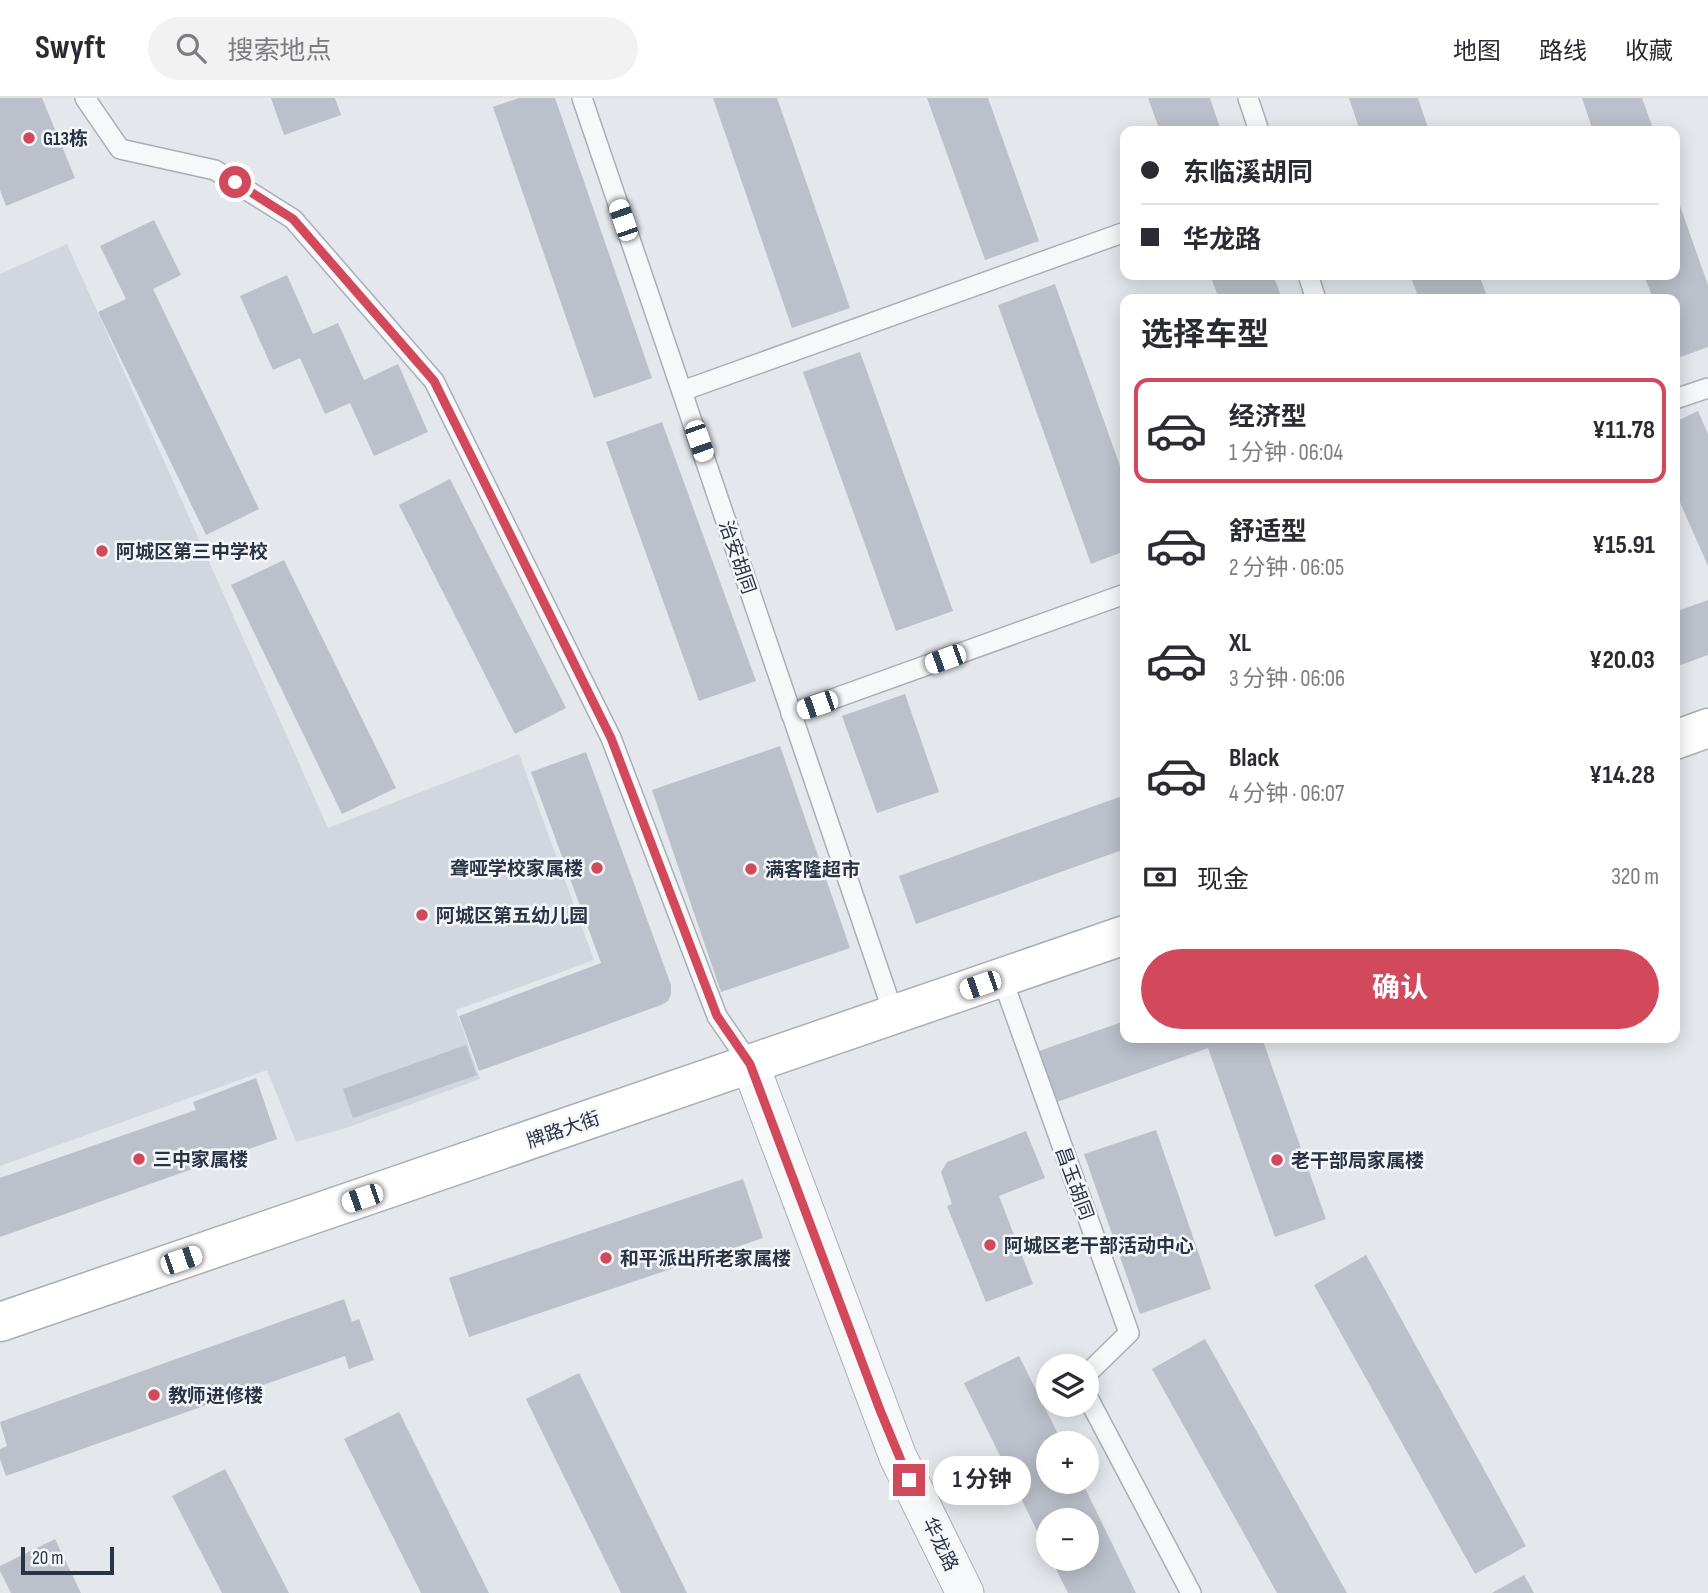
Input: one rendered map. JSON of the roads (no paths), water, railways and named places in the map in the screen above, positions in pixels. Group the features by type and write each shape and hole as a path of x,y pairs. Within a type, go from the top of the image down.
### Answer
{"street":[{"path":"1680,738 1708,728"},
{"name":"牌路大街","path":"0,1322 1120,937"},
{"name":"华龙路","path":"750,1064 898,1457 965,1593"}],"lane":[{"path":"85,98 120,149 215,170 293,219 434,381 611,738 717,1016 750,1064"},
{"name":"治安胡同","path":"582,98 894,1015"},
{"path":"1248,98 1257,126"},
{"path":"682,391 1120,234"},
{"path":"1680,397 1708,388"},
{"path":"791,714 1120,596"},
{"name":"昌玉胡同","path":"1002,978 1129,1333 1099,1362"},
{"path":"1098,1417 1191,1593"}],"place":[{"name":"G13栋","path":"29,138"},
{"name":"阿城区第三中学校","path":"102,551"},
{"name":"聋哑学校家属楼","path":"597,868"},
{"name":"满客隆超市","path":"751,869"},
{"name":"阿城区第五幼儿园","path":"422,915"},
{"name":"三中家属楼","path":"139,1159"},
{"name":"老干部局家属楼","path":"1277,1160"},
{"name":"阿城区老干部活动中心","path":"990,1245"},
{"name":"和平派出所老家属楼","path":"606,1258"},
{"name":"教师进修楼","path":"154,1395"}]}
